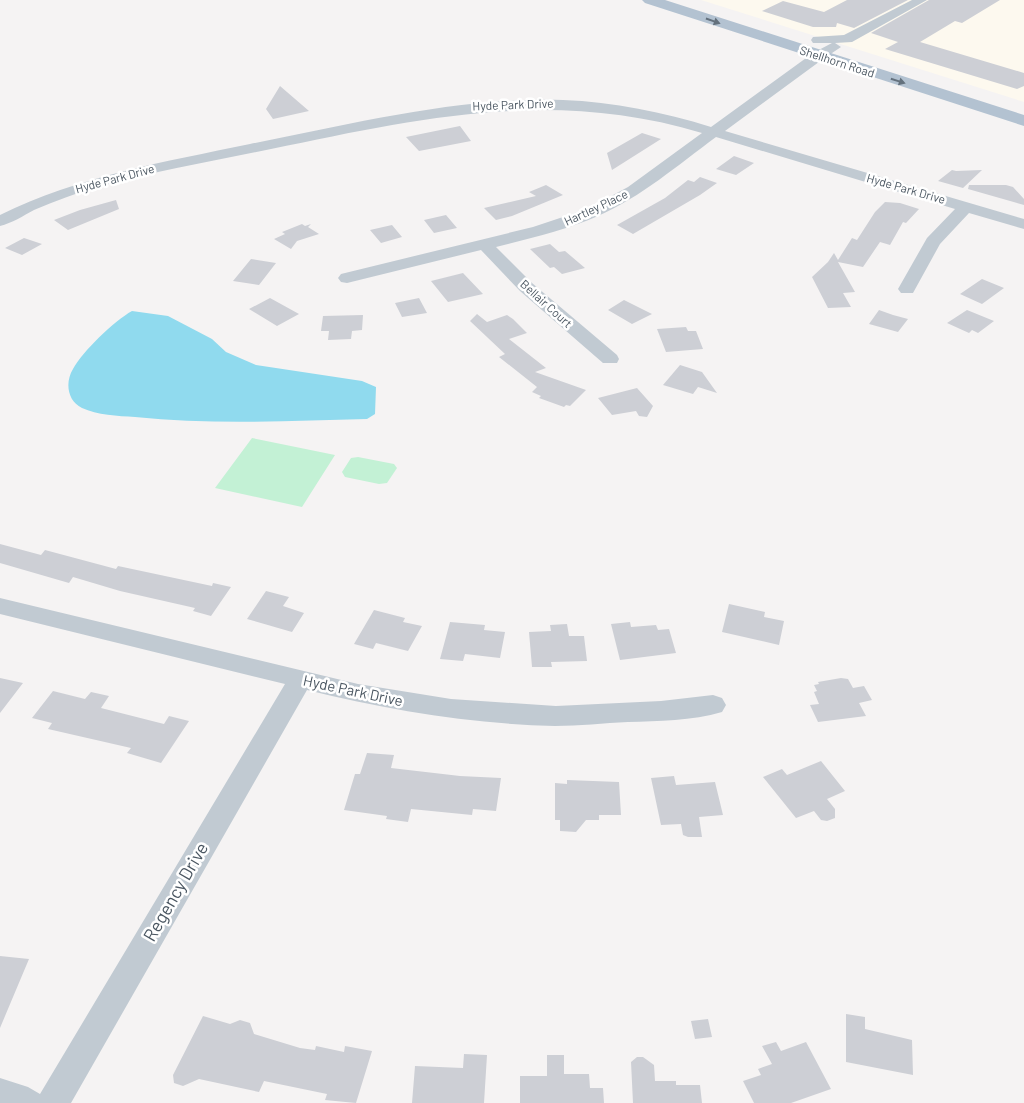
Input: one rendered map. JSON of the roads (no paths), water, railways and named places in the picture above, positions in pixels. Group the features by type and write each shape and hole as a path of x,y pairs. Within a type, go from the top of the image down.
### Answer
{"main road":[{"name":"Shellhorn Road","path":"650,0 816,48"},
{"name":"Shellhorn Road","path":"685,0 1024,121"},
{"name":"Shellhorn Road","path":"841,43 856,53 1024,107"}],"street":[{"name":"Hartley Place","path":"347,278 485,245 568,222 615,201 714,132 816,48 841,43 921,0"},
{"name":"Hyde Park Drive","path":"0,221 55,196 113,178 459,108 516,103 596,106 652,115 1024,224"},
{"path":"907,289 933,242 965,207"},
{"name":"Bellair Court","path":"485,245 526,288 610,359"},
{"name":"Hyde Park Drive","path":"0,606 300,680 402,702 503,714 609,715 713,705"},
{"name":"Regency Drive","path":"53,1103 300,680"},
{"path":"0,1094 28,1103"}],"water":[{"path":"132,311 168,316 212,339 226,352 256,365 362,381 376,387 375,414 367,419 222,422 115,416 82,408 70,396 68,385 70,374 84,354 100,337"}]}
